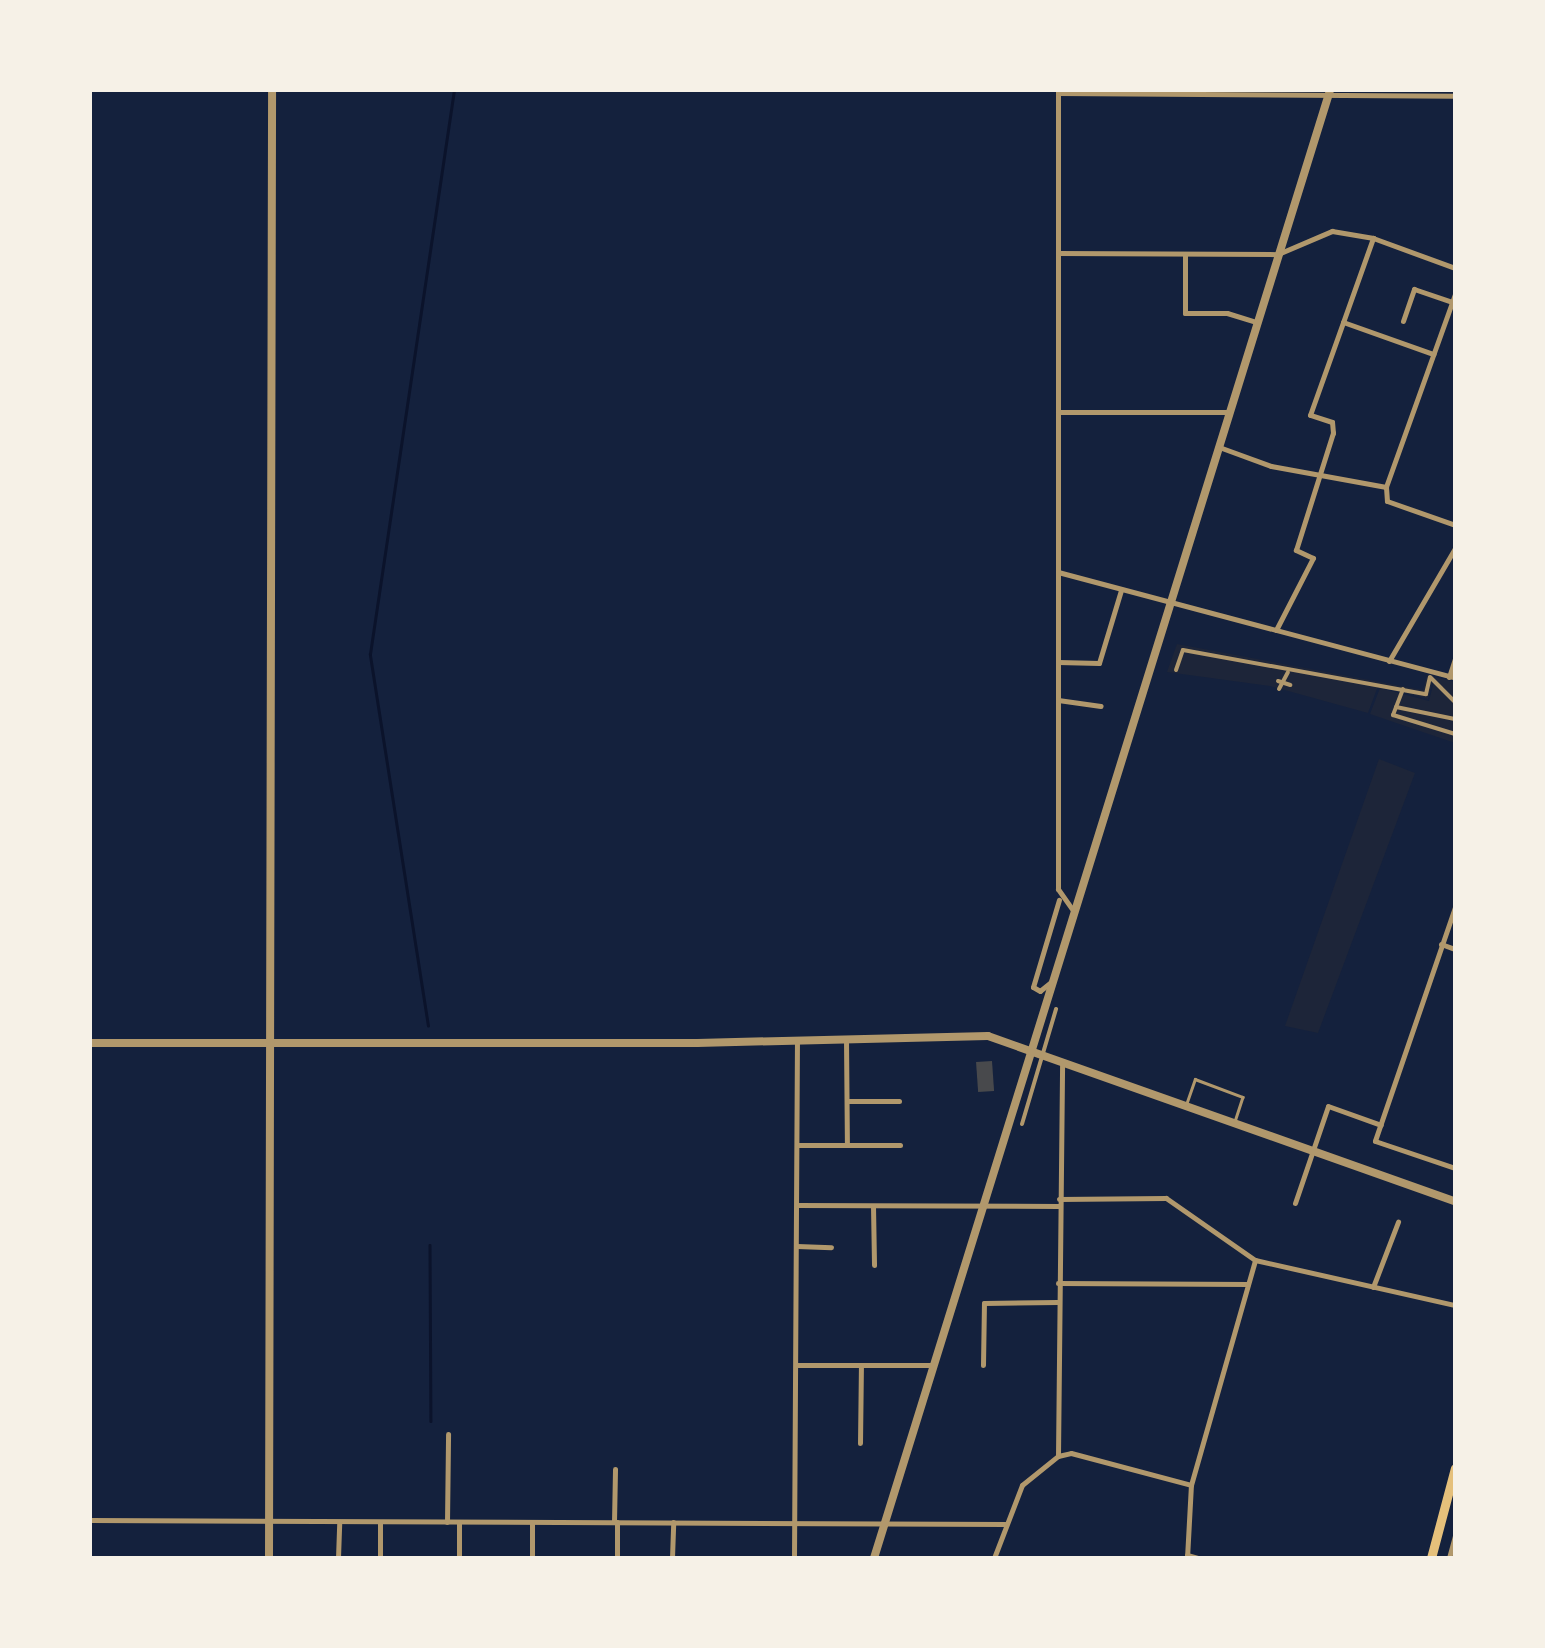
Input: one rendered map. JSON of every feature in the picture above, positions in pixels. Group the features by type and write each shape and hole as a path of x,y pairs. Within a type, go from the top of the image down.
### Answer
{"main road":[{"path":"1431,1558 1455,1468"}],"street":[{"path":"269,1558 272,90"},
{"path":"1053,980 1040,991 1033,987 1060,897 1058,91 1455,96"},
{"path":"874,1558 1329,92"},
{"path":"1058,253 1278,254 1332,231 1373,238 1455,268"},
{"path":"1276,630 1313,558 1296,550 1333,433 1332,422 1310,415 1373,238"},
{"path":"1185,254 1186,313 1227,313 1257,322"},
{"path":"1403,322 1414,289 1452,302"},
{"path":"1455,294 1386,487 1387,500 1455,526"},
{"path":"1342,322 1433,354"},
{"path":"1058,412 1230,412"},
{"path":"1218,447 1317,476 1386,487"},
{"path":"1389,661 1455,548"},
{"path":"1058,572 1452,678 1455,658"},
{"path":"1058,662 1098,663 1122,589"},
{"path":"1176,670 1184,650 1262,660 1288,672 1426,694 1430,677 1455,702"},
{"path":"1280,689 1288,672"},
{"path":"1280,682 1290,685"},
{"path":"1404,689 1393,715 1455,734"},
{"path":"1058,700 1100,706"},
{"path":"1396,707 1455,719"},
{"path":"1060,897 1074,912"},
{"path":"1455,907 1375,1141 1455,1168"},
{"path":"1441,944 1455,949"},
{"path":"1022,1124 1056,1009"},
{"path":"90,1043 988,1036 1032,1048 1455,1201"},
{"path":"846,1039 847,1144"},
{"path":"794,1558 797,1040"},
{"path":"1058,1456 1062,1059"},
{"path":"847,1101 899,1101"},
{"path":"1295,1202 1328,1106 1381,1125"},
{"path":"797,1145 900,1145"},
{"path":"797,1205 984,1206 1166,1198 1255,1260 1455,1305"},
{"path":"873,1206 874,1266"},
{"path":"1373,1286 1398,1222"},
{"path":"796,1246 832,1247"},
{"path":"1198,1558 1187,1557 1190,1486 1255,1260"},
{"path":"1058,1283 1248,1284"},
{"path":"983,1365 984,1303 1058,1302"},
{"path":"860,1443 861,1364"},
{"path":"796,1365 934,1365"},
{"path":"447,1522 448,1434"},
{"path":"994,1558 1026,1479 1058,1456 1071,1453 1190,1486"},
{"path":"615,1469 617,1558"},
{"path":"90,1520 1006,1524"},
{"path":"338,1558 339,1522"},
{"path":"380,1522 380,1558"},
{"path":"458,1558 459,1522"},
{"path":"532,1522 532,1558"},
{"path":"672,1558 673,1522"},
{"path":"1449,1558 1455,1535"}],"lane":[{"path":"1186,1104 1195,1079 1243,1097 1235,1122"}],"shaded area":[{"path":"1177,644 1423,690 1427,675 1434,676 1428,699 1378,686 1368,713 1270,686 1167,672"},
{"path":"1435,677 1455,682 1455,743 1370,714 1380,688 1429,701"},
{"path":"1379,759 1415,773 1318,1033 1285,1026"}],"building":[{"path":"992,1061 994,1091 978,1092 976,1062"}],"waterway":[{"path":"428,1026 370,654 454,90"},
{"path":"430,1245 431,1421"}]}
